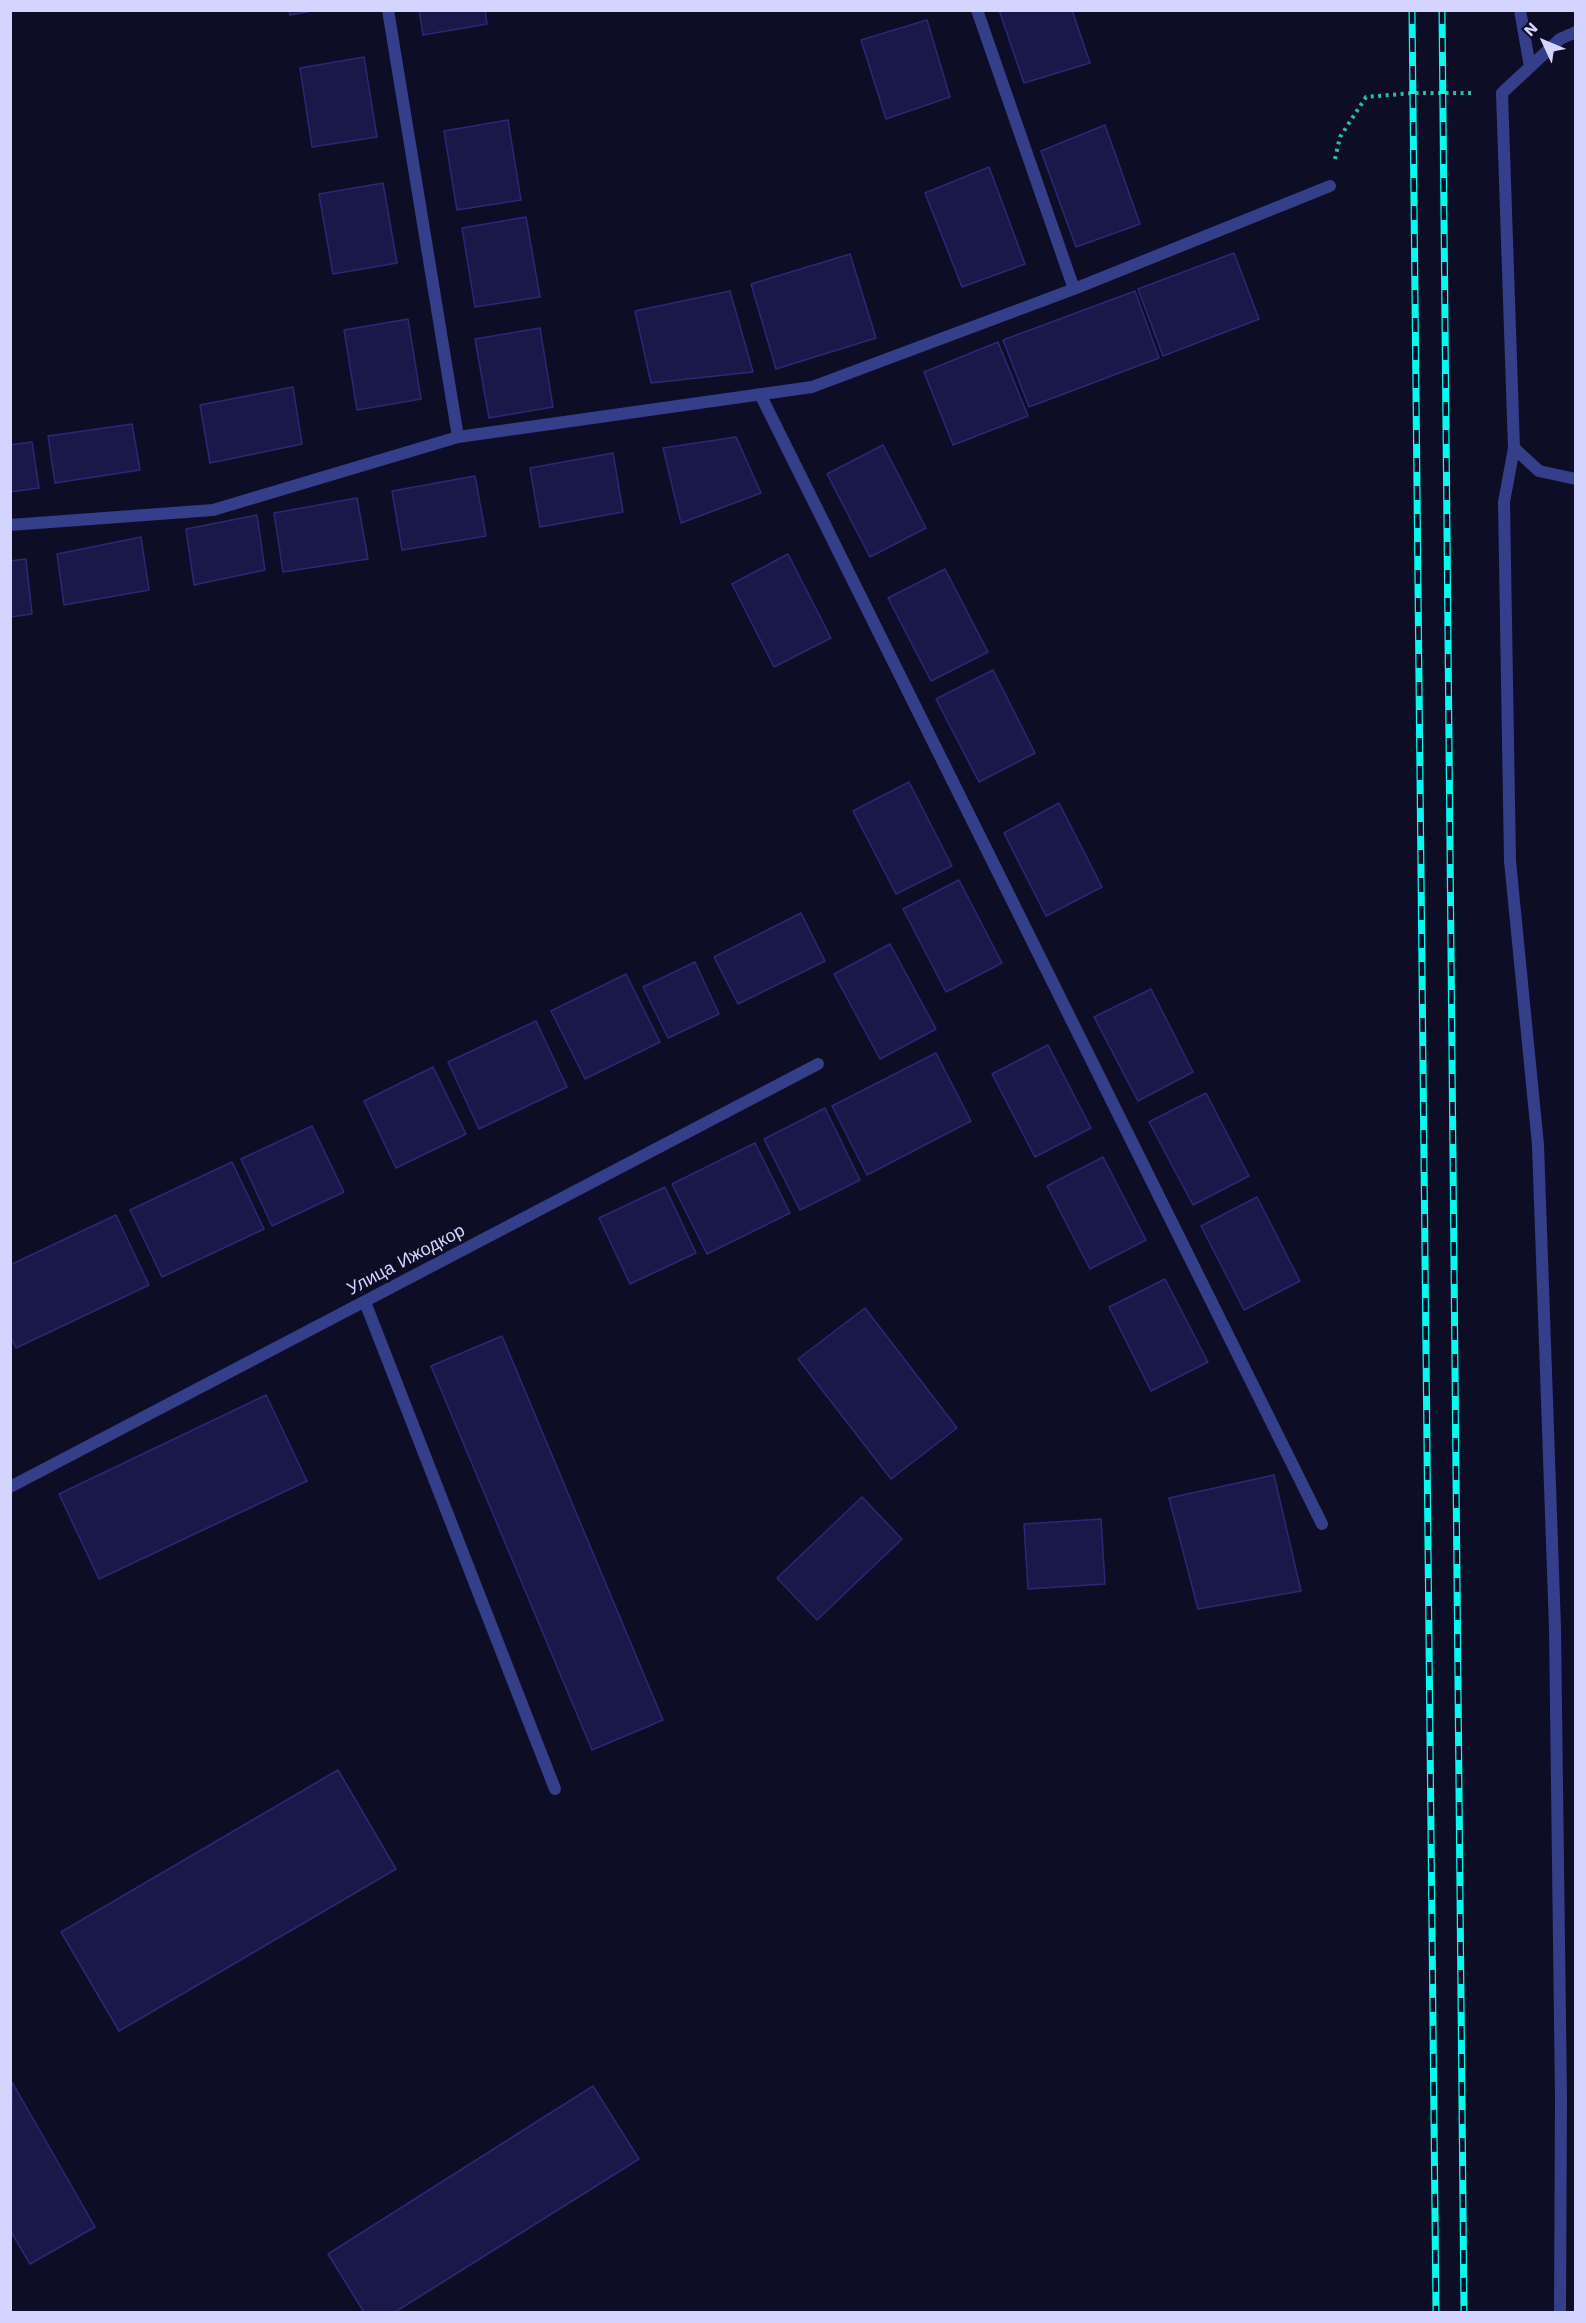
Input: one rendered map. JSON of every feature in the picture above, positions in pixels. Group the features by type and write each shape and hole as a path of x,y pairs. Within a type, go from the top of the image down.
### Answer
{"street":[{"path":"388,10 458,437"},
{"path":"977,10 1074,289"},
{"path":"1520,10 1530,67"},
{"path":"1560,2313 1561,2098 1555,1628 1538,1145 1510,861 1504,502 1514,448 1502,93 1560,39 1575,32"},
{"path":"10,525 213,510 458,437 812,387 1074,289 1330,186"},
{"path":"760,394 1322,1524"},
{"path":"1514,448 1539,471 1575,479"},
{"name":"Улица Ижодкор","path":"10,1487 818,1064"},
{"path":"365,1302 555,1789"}],"path":[{"path":"1330,186 1340,137 1366,97 1413,93 1502,93"}],"building":[{"path":"289,10 318,10 290,15"},
{"path":"419,10 485,10 487,24 423,35"},
{"path":"999,10 1072,10 1090,63 1024,83"},
{"path":"927,20 950,97 886,119 861,40"},
{"path":"364,57 377,137 312,147 300,68"},
{"path":"508,120 521,200 457,210 444,131"},
{"path":"1105,125 1140,224 1076,247 1041,151"},
{"path":"989,167 1025,264 962,287 925,193"},
{"path":"383,183 397,263 333,274 319,194"},
{"path":"526,217 540,297 475,307 462,228"},
{"path":"1234,253 1259,319 1163,356 1138,289"},
{"path":"850,254 876,338 776,369 751,284"},
{"path":"730,291 753,372 651,383 635,311"},
{"path":"1135,291 1159,358 1029,407 1003,340"},
{"path":"408,319 421,399 357,410 344,330"},
{"path":"540,328 553,407 489,418 475,339"},
{"path":"998,342 1028,416 953,445 924,372"},
{"path":"293,387 302,444 210,463 200,405"},
{"path":"132,424 140,470 55,483 48,436"},
{"path":"736,437 761,493 681,523 663,448"},
{"path":"32,442 39,488 10,492 10,445"},
{"path":"883,445 926,528 870,557 827,474"},
{"path":"613,453 623,512 540,527 530,468"},
{"path":"475,476 486,536 402,550 392,491"},
{"path":"357,498 368,559 283,572 274,513"},
{"path":"257,515 265,570 194,585 186,529"},
{"path":"141,537 149,590 64,605 57,554"},
{"path":"788,554 831,638 774,667 732,584"},
{"path":"26,559 32,614 10,617 10,561"},
{"path":"945,569 988,652 931,681 888,598"},
{"path":"993,670 1035,753 979,782 936,699"},
{"path":"909,782 952,866 896,894 853,811"},
{"path":"1059,803 1102,887 1046,916 1004,833"},
{"path":"959,880 1002,963 946,992 903,909"},
{"path":"801,913 825,961 738,1004 714,957"},
{"path":"890,944 936,1029 880,1059 834,974"},
{"path":"695,962 719,1014 668,1038 643,987"},
{"path":"626,974 660,1042 585,1079 551,1011"},
{"path":"1151,989 1193,1072 1138,1101 1094,1017"},
{"path":"536,1021 567,1087 479,1129 448,1062"},
{"path":"1048,1045 1091,1128 1035,1157 992,1074"},
{"path":"936,1053 971,1121 867,1175 832,1106"},
{"path":"433,1067 466,1134 396,1168 364,1101"},
{"path":"1206,1093 1249,1176 1193,1205 1149,1122"},
{"path":"825,1108 860,1180 800,1210 764,1139"},
{"path":"312,1126 344,1192 272,1226 241,1159"},
{"path":"755,1143 790,1213 707,1254 672,1184"},
{"path":"1103,1157 1146,1240 1090,1269 1047,1186"},
{"path":"232,1162 264,1229 162,1277 130,1210"},
{"path":"665,1187 696,1253 630,1284 599,1218"},
{"path":"1257,1197 1300,1281 1244,1310 1201,1226"},
{"path":"116,1215 149,1285 16,1348 10,1336 10,1265"},
{"path":"1165,1279 1208,1362 1151,1391 1109,1307"},
{"path":"865,1308 957,1428 891,1479 798,1359"},
{"path":"502,1336 663,1720 592,1750 431,1366"},
{"path":"266,1395 307,1481 99,1579 59,1494"},
{"path":"1274,1475 1301,1591 1198,1609 1169,1498"},
{"path":"862,1497 902,1539 817,1620 777,1578"},
{"path":"1101,1519 1105,1584 1028,1589 1024,1524"},
{"path":"338,1770 396,1869 119,2031 61,1932"},
{"path":"12,2082 95,2227 30,2264 10,2230"},
{"path":"593,2086 639,2159 395,2312 364,2312 328,2254"}],"railway":[{"path":"1412,10 1436,2312"},
{"path":"1442,10 1464,2312"}]}
